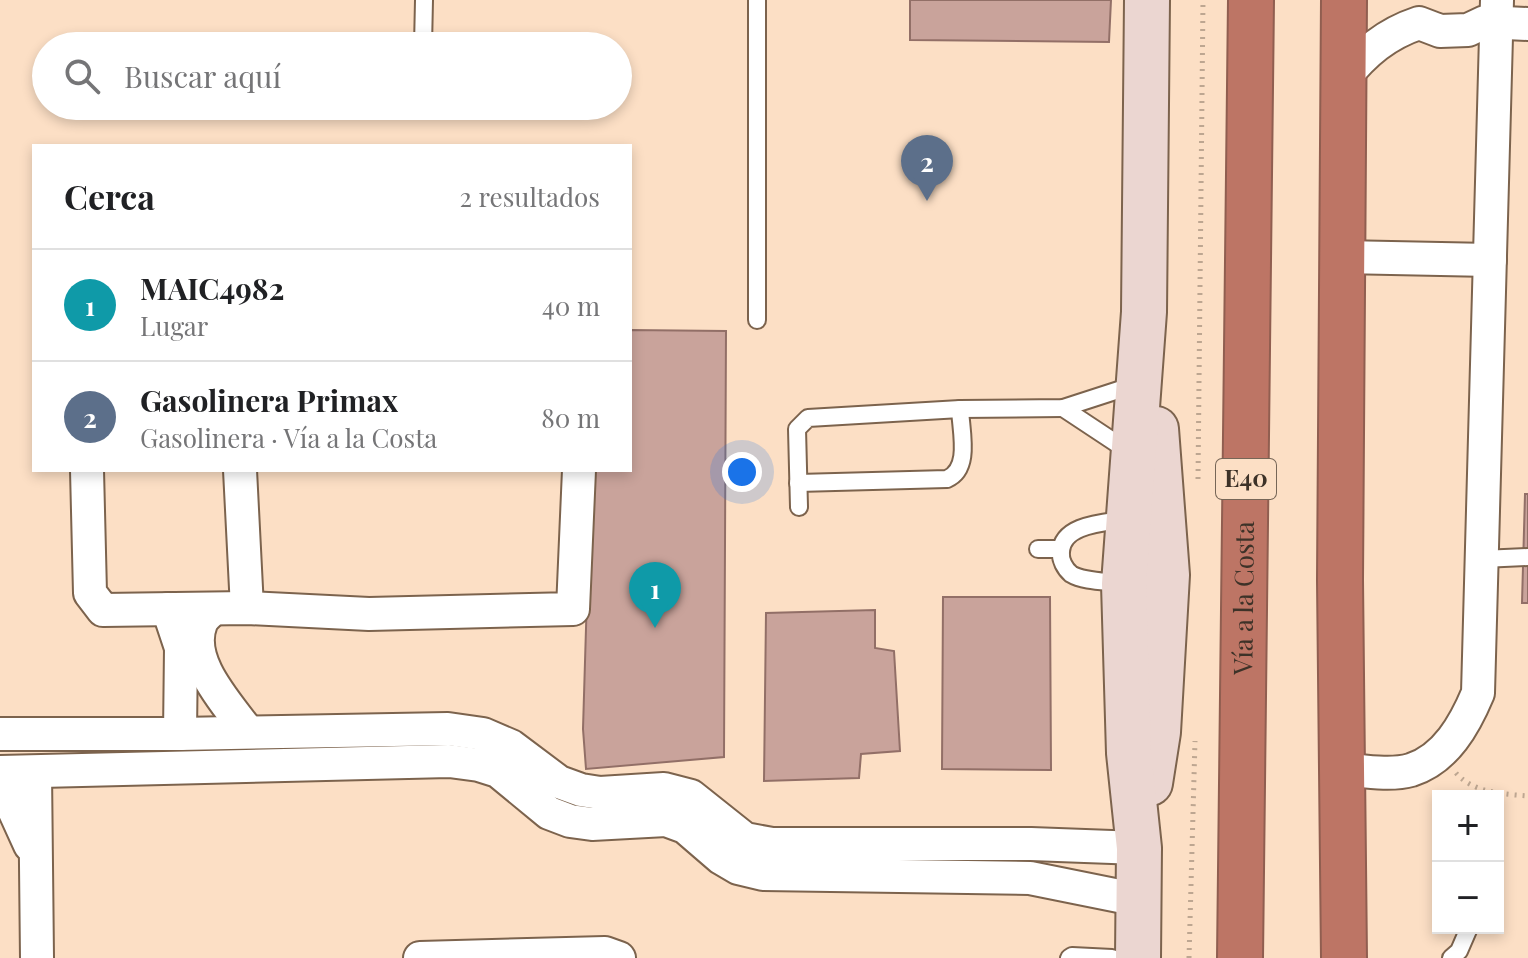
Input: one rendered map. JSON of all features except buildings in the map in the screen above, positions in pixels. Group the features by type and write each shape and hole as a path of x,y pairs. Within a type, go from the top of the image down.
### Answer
{"highway":[{"name":"Vía a la Costa","path":"1240,958 1251,0"},
{"path":"1344,0 1340,580 1344,958"}],"street":[{"path":"1138,958 1139,848 1129,753 1124,584 1144,312 1147,0"},
{"path":"1343,769 1411,770 1440,754 1465,724 1478,693 1490,260 1493,15"},
{"path":"1343,79 1361,57 1382,40 1419,23 1440,31 1468,30 1493,15 1528,24"},
{"path":"1342,257 1490,260"},
{"path":"1139,848 1158,732 1167,575 1163,496 1144,312"},
{"path":"87,472 90,593 103,610 247,608 369,614 573,609 579,472"},
{"path":"240,472 247,608"},
{"path":"168,609 181,648 180,734"},
{"path":"213,609 201,623 198,647 205,671 247,731"},
{"path":"351,729 352,763"},
{"path":"0,734 448,729 483,734 511,746 559,782 600,793 664,789 691,796 745,839 772,844 1031,844 1139,848"},
{"path":"0,772 449,761 498,771 549,813 570,821 592,824 666,820 685,827 721,858 738,868 763,874 1030,878 1139,900"},
{"path":"35,772 37,958"},
{"path":"0,779 35,855"},
{"path":"420,958 605,953 619,958"}],"lane":[{"path":"423,32 424,0"},
{"path":"757,0 757,320"},
{"path":"799,507 797,429 808,418 960,409 1063,408 1139,384"},
{"path":"1063,408 1133,455"},
{"path":"798,483 947,479 957,475 962,464 960,409"},
{"path":"1124,584 1072,575 1063,564 1061,549 1065,539 1076,531 1090,525 1129,519"},
{"path":"1038,549 1061,549"},
{"path":"1482,559 1528,557"},
{"path":"1451,958 1459,951 1466,934"},
{"path":"1069,958 1112,958"}],"path":[{"path":"1440,754 1461,778 1488,792 1528,796"}],"place":[{"name":"Gasolinera Primax","path":"927,201"},
{"name":"MAIC4982","path":"655,628"}]}
